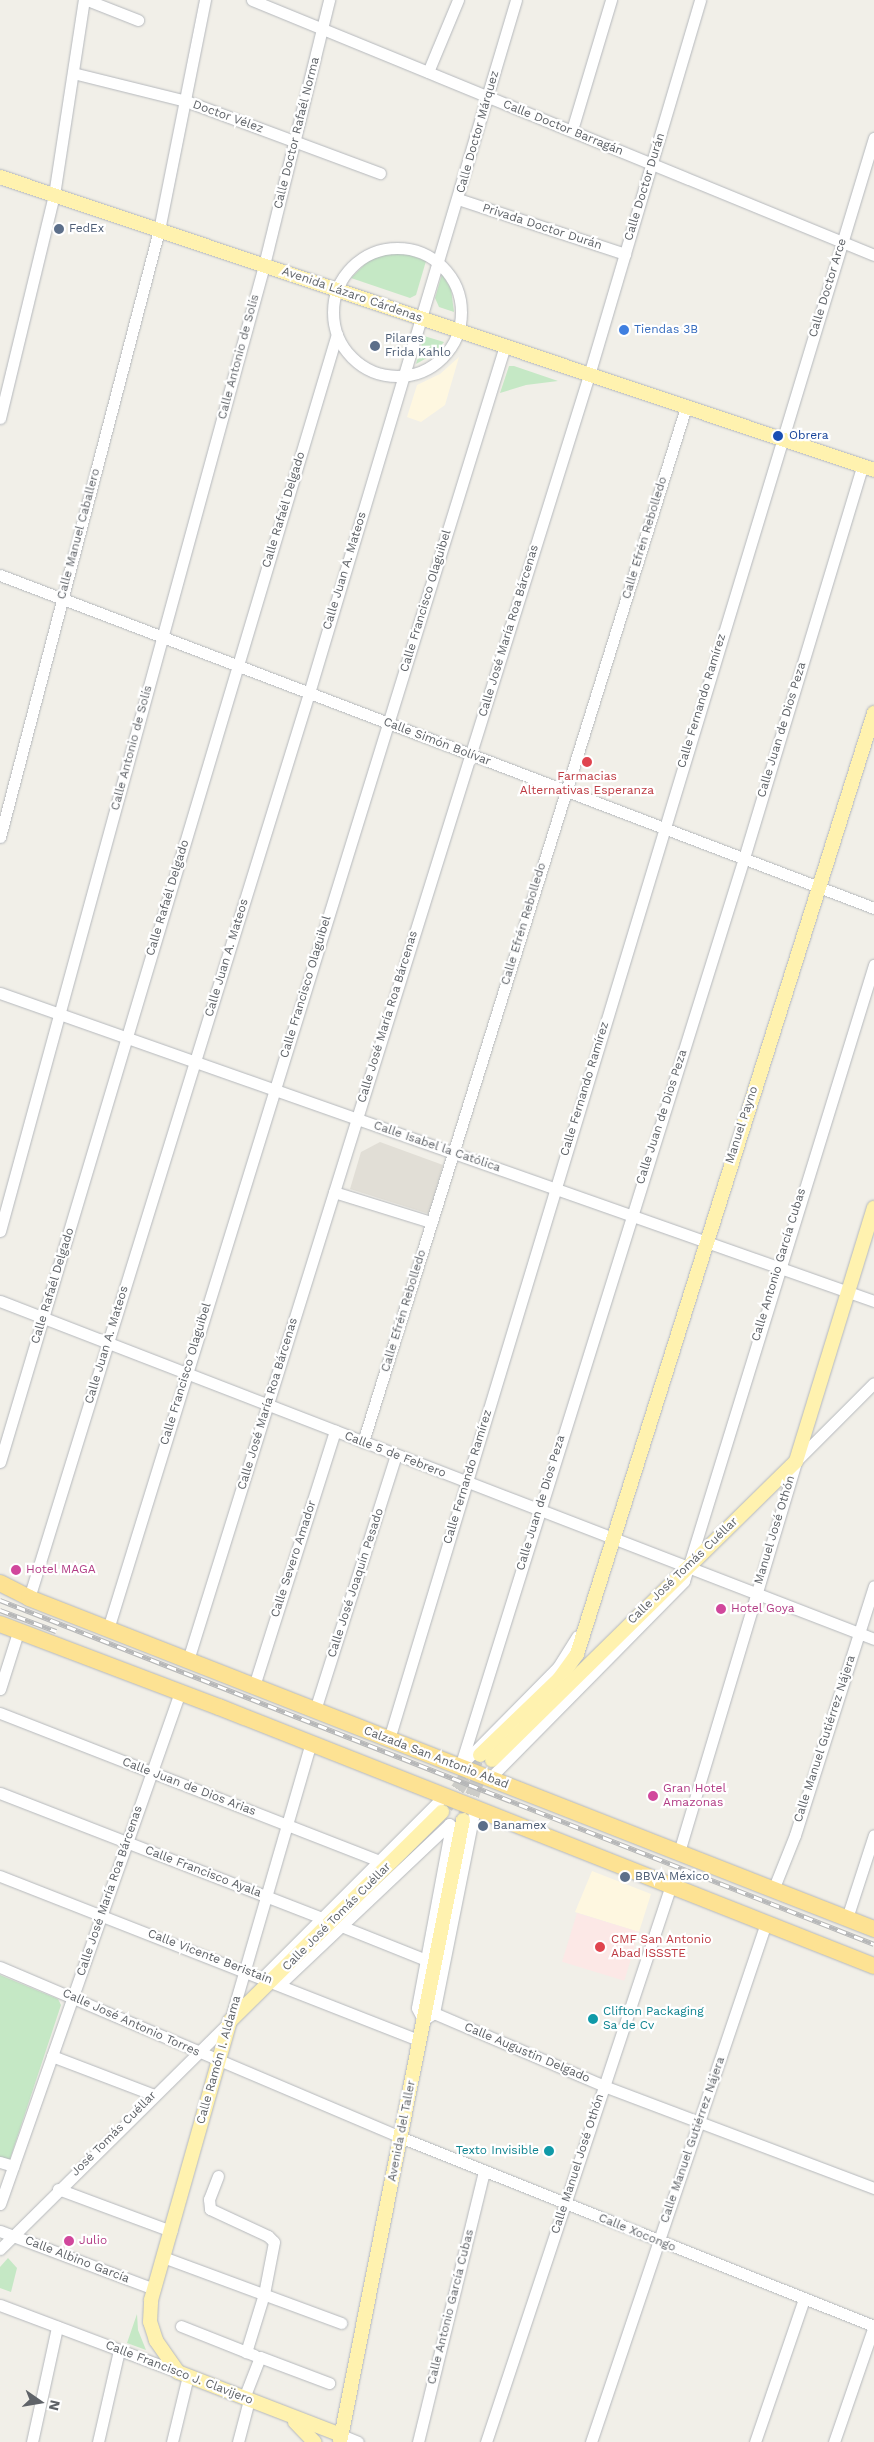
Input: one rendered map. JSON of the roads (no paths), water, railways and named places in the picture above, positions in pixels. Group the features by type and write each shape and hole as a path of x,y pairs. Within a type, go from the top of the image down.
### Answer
{"highway":[{"name":"Calzada San Antonio Abad","path":"0,1583 30,1598 108,1629 874,1929"},
{"path":"0,1624 19,1629 311,1743 443,1804 475,1808 874,1966"}],"main road":[{"name":"Avenida Lázaro Cárdenas","path":"0,177 868,468"},
{"name":"Manuel Payno","path":"613,1538 705,1242 874,713"},
{"name":"Manuel José Othón","path":"796,1461 874,1208"},
{"name":"Calle José Tomás Cuéllar","path":"613,1538 570,1667 486,1758 796,1461"},
{"name":"Calle José Tomás Cuéllar","path":"230,2021 272,1981 443,1804"},
{"name":"Avenida del Taller","path":"340,2439 420,2041 429,2017 463,1820"},
{"name":"Calle Ramón I. Aldama","path":"183,2374 162,2351 150,2322 154,2289 230,2021"},
{"name":"Calle Francisco J. Clavijero","path":"183,2374 284,2414 340,2439"},
{"path":"284,2414 302,2427 314,2442"}],"street":[{"path":"0,418 54,195 86,0 138,20"},
{"name":"Calle Manuel Caballero","path":"0,837 159,230 205,0"},
{"name":"Calle Doctor Barragán","path":"252,0 874,255"},
{"name":"Calle Doctor Rafaél Norma","path":"264,265 329,0"},
{"path":"428,72 458,0"},
{"name":"Calle Doctor Márquez","path":"421,318 489,97 516,0"},
{"path":"572,130 611,0"},
{"name":"Calle Doctor Durán","path":"589,375 700,0"},
{"name":"Doctor Vélez","path":"73,73 186,101 380,173"},
{"name":"Calle Doctor Arce","path":"781,439 874,138"},
{"name":"Privada Doctor Durán","path":"458,199 625,254"},
{"path":"410,249 438,263 456,289 460,304 458,330 437,361 404,376 389,376 363,366 343,346 337,334 333,312 337,290 351,267 378,250 410,249"},
{"name":"Calle Antonio de Solís","path":"0,1231 264,265"},
{"name":"Calle Juan A. Mateos","path":"30,1598 309,693 421,318"},
{"name":"Calle Rafaél Delgado","path":"0,1462 337,334"},
{"name":"Calle Francisco Olaguibel","path":"108,1629 505,346"},
{"name":"Calle José María Roa Bárcenas","path":"188,1660 589,375"},
{"name":"Calle Efrén Rebolledo","path":"363,1442 686,407"},
{"name":"Calle Fernando Ramírez","path":"389,1739 781,439"},
{"name":"Calle Juan de Dios Peza","path":"460,1767 630,1215 868,468"},
{"name":"Calle Simón Bolívar","path":"0,575 874,908"},
{"name":"Calle Antonio García Cubas","path":"490,1778 684,1580 778,1267 874,965"},
{"name":"Calle Isabel la Católica","path":"0,993 874,1301"},
{"path":"334,1192 431,1222"},
{"name":"Calle 5 de Febrero","path":"0,1301 267,1406 874,1639"},
{"name":"Calle José Tomás Cuéllar","path":"796,1461 874,1383"},
{"name":"Calle Severo Amador","path":"254,1686 335,1432"},
{"name":"Calle José Joaquín Pesado","path":"315,1710 396,1455"},
{"name":"Manuel José Othón","path":"679,1852 796,1461"},
{"path":"460,1767 564,1660 576,1638 587,1601 600,1580"},
{"name":"Calle Manuel Gutiérrez Nájera","path":"773,1890 795,1835 874,1586"},
{"path":"0,1688 19,1629"},
{"name":"Calle José María Roa Bárcenas","path":"0,2204 180,1692"},
{"name":"Calle Juan de Dios Arias","path":"0,1713 379,1861"},
{"name":"Calle Ramón I. Aldama","path":"230,2021 311,1743"},
{"name":"Calle Francisco Ayala","path":"0,1793 322,1918"},
{"path":"272,1981 322,1918 379,1861 443,1804"},
{"path":"272,1981 342,1926 449,1824 451,1826 417,2008 429,2017 475,1808"},
{"path":"847,1918 874,1835"},
{"name":"Calle Vicente Beristain","path":"0,1876 272,1981 420,2041"},
{"name":"Calle Manuel José Othón","path":"486,2442 671,1885"},
{"name":"Calle Manuel Gutiérrez Nájera","path":"591,2442 766,1923"},
{"path":"342,1926 426,1960"},
{"name":"Calle José Antonio Torres","path":"0,1967 400,2137"},
{"name":"Calle Augustin Delgado","path":"429,2017 604,2086 874,2188"},
{"name":"José Tomás Cuéllar","path":"0,2249 58,2189 230,2021"},
{"path":"52,2056 154,2095"},
{"name":"Calle Xocongo","path":"400,2137 658,2242 874,2326"},
{"path":"0,2162 13,2166"},
{"name":"Calle Antonio García Cubas","path":"418,2442 484,2172"},
{"path":"218,2176 209,2199 210,2209 268,2236 274,2242 264,2294 246,2352"},
{"path":"58,2189 171,2231"},
{"name":"Calle Albino García","path":"0,2232 154,2289"},
{"path":"163,2257 341,2323"},
{"path":"755,2442 804,2299"},
{"name":"Calle Francisco J. Clavijero","path":"0,2305 183,2374"},
{"path":"180,2326 328,2383"},
{"path":"834,2442 874,2326"},
{"path":"32,2442 57,2327"},
{"path":"98,2442 119,2350"},
{"path":"238,2442 246,2399 260,2357"},
{"path":"172,2442 183,2374"},
{"name":"Calle Francisco J. Clavijero","path":"340,2439 358,2442"}],"tunnel":[{"path":"446,1807 480,1755"},
{"path":"465,1815 477,1782 492,1760"}],"railway":[{"path":"0,1600 874,1944"},
{"path":"0,1610 56,1631"}],"place":[{"name":"FedEx","path":"59,229"},
{"name":"Tiendas 3B","path":"624,330"},
{"name":"Pilares Frida Kahlo","path":"375,346"},
{"name":"Obrera","path":"778,436"},
{"name":"Farmacias Alternativas Esperanza","path":"587,762"},
{"name":"Hotel MAGA","path":"16,1570"},
{"name":"Hotel Goya","path":"721,1609"},
{"name":"Gran Hotel Amazonas","path":"653,1796"},
{"name":"Banamex","path":"483,1826"},
{"name":"BBVA México","path":"625,1877"},
{"name":"CMF San Antonio Abad ISSSTE","path":"600,1947"},
{"name":"Clifton Packaging Sa de Cv","path":"593,2019"},
{"name":"Texto Invisible","path":"549,2151"},
{"name":"Julio","path":"69,2241"}]}
